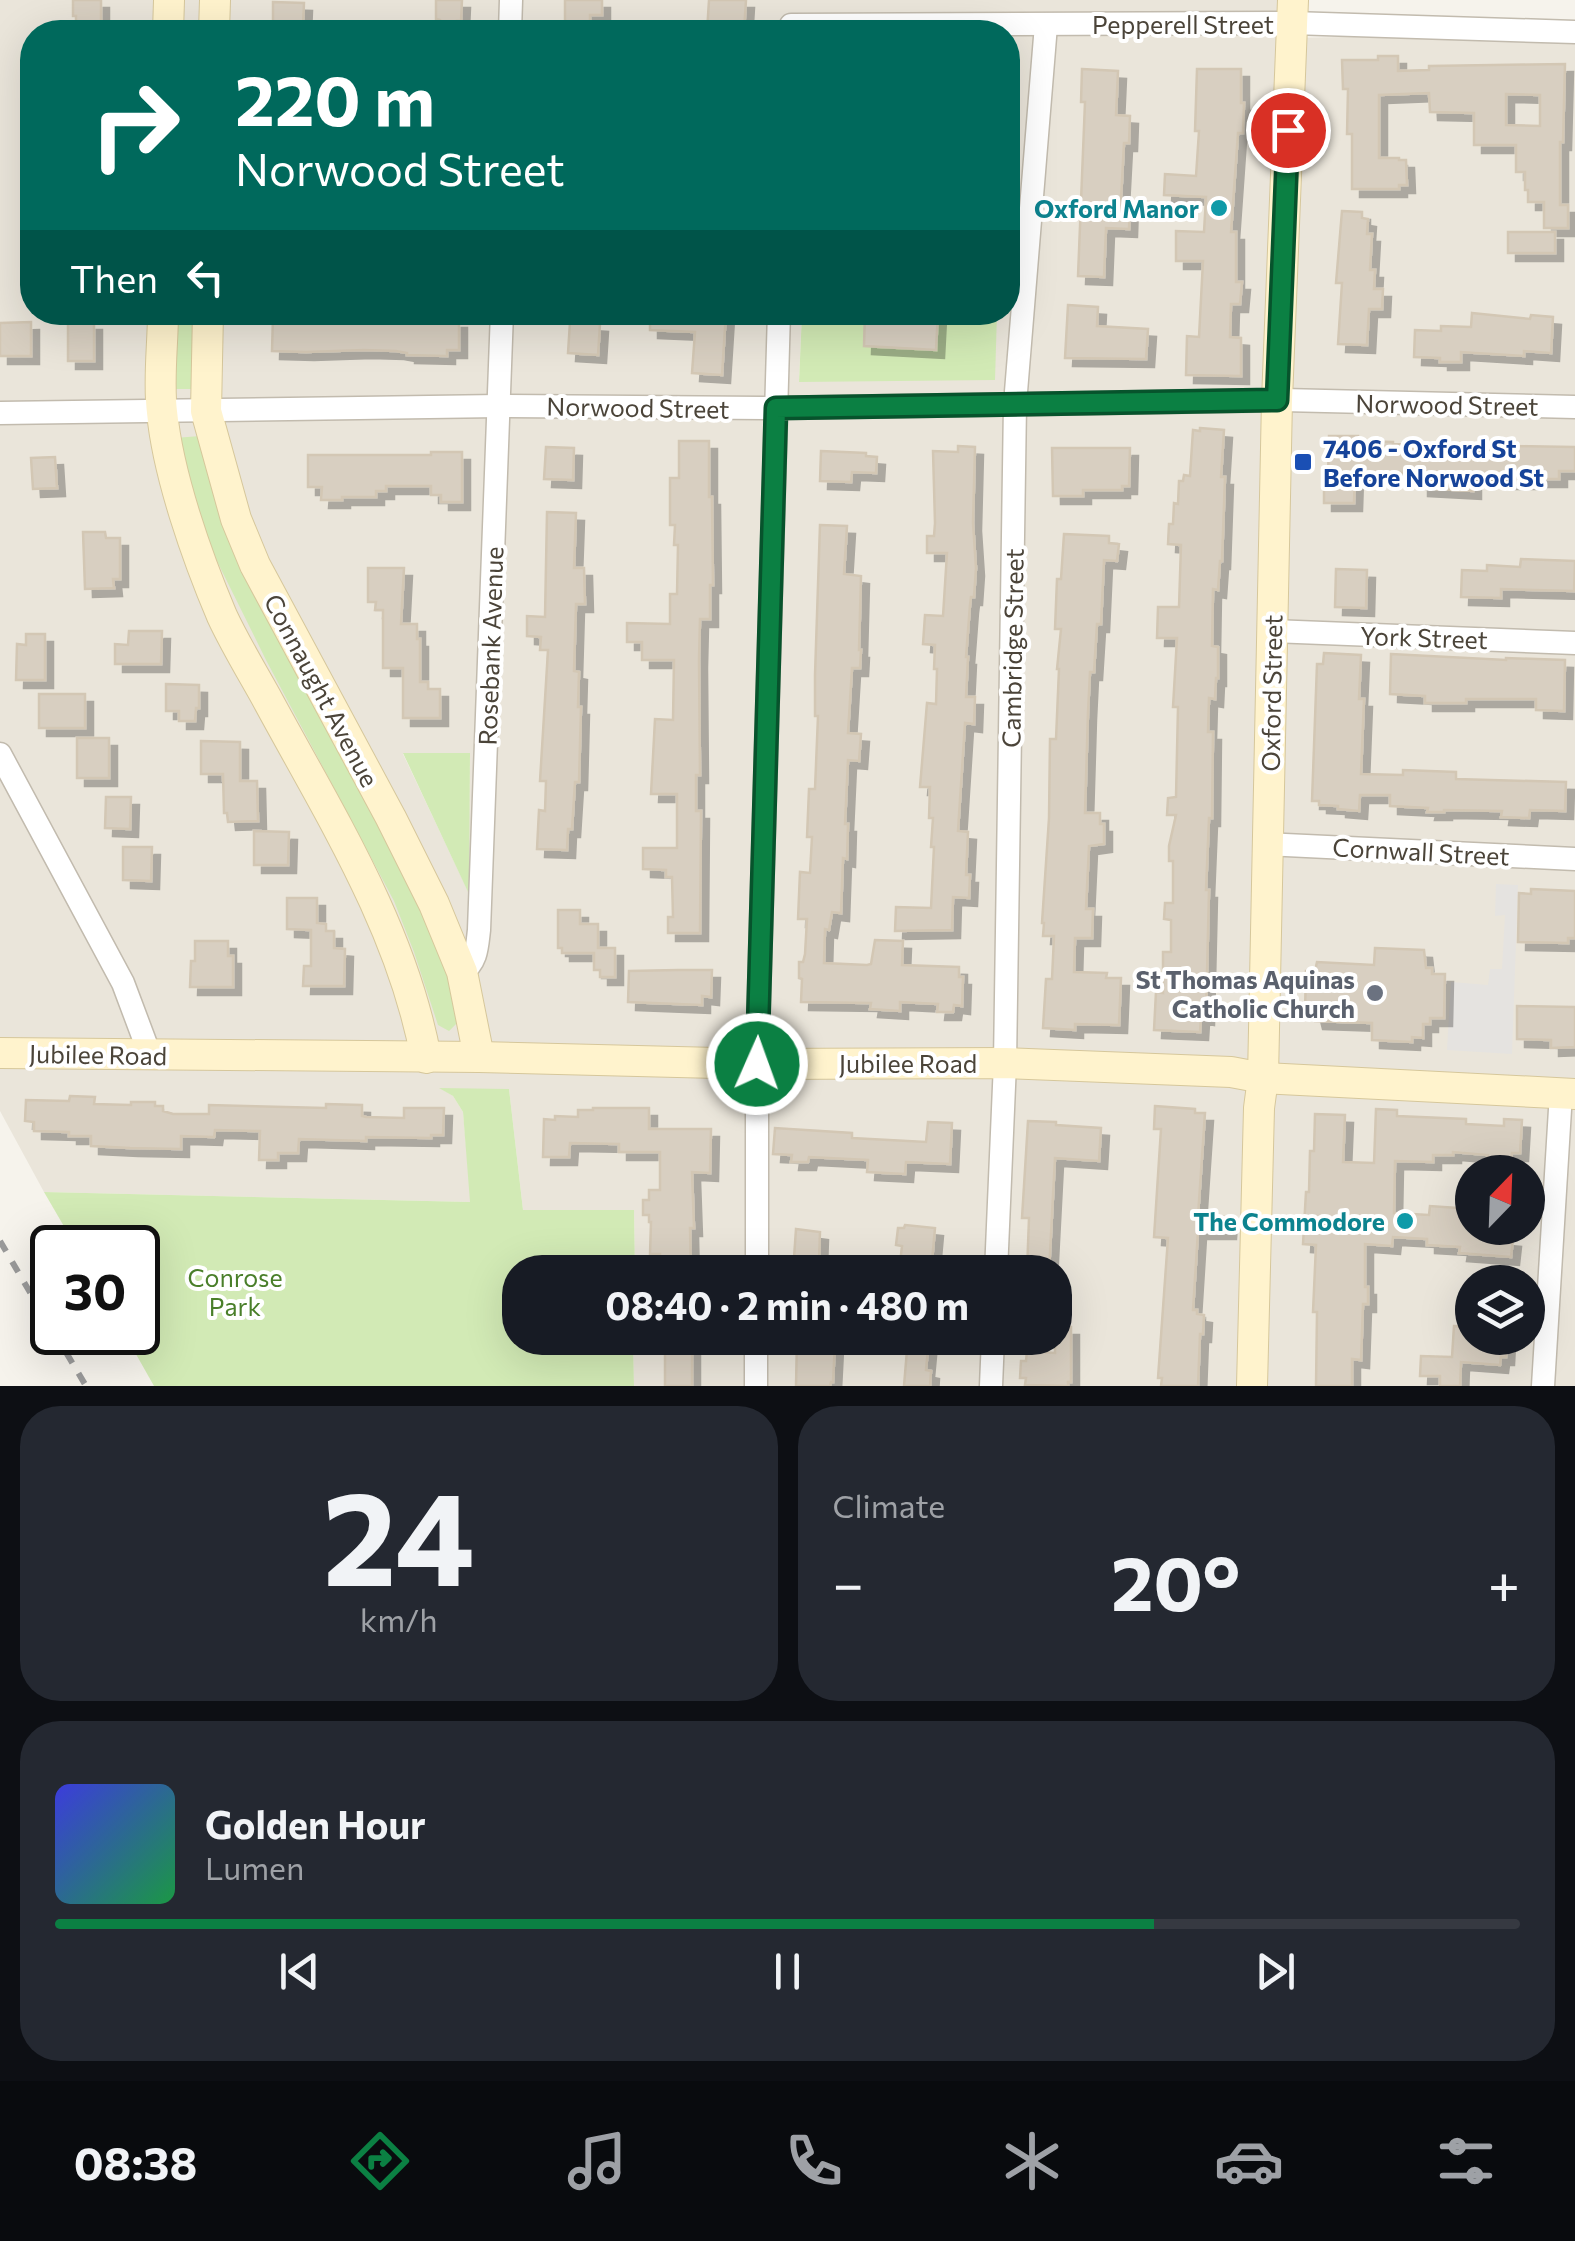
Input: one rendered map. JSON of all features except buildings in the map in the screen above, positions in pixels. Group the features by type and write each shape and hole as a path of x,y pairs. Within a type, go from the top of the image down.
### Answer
{"main road":[{"name":"Oxford Street","path":"1252,1386 1277,400 1292,12"},
{"name":"Connaught Avenue","path":"163,325 162,411 177,489 223,618 355,860 387,928 422,1034 426,1058"},
{"name":"Connaught Avenue","path":"208,325 206,412 236,519 255,565 392,818 434,904 462,972 479,1058"},
{"name":"Jubilee Road","path":"0,1052 757,1064 1006,1063 1231,1072 1262,1078 1568,1093"}],"street":[{"name":"Pepperell Street","path":"1020,25 1292,12 1575,32"},
{"name":"Cambridge Street","path":"997,1255 1006,1063 1016,404 1046,25"},
{"name":"Rosebank Avenue","path":"462,972 472,966 480,930 502,325"},
{"path":"756,1255 757,1064 779,325"},
{"name":"Norwood Street","path":"0,413 1277,400 1575,407"},
{"name":"York Street","path":"1272,630 1575,643"},
{"path":"0,754 123,982 150,1055"},
{"name":"Cornwall Street","path":"1268,844 1575,860"},
{"path":"1543,1386 1568,1093"},
{"path":"756,1355 756,1386"},
{"path":"991,1386 992,1355"}],"shaded area":[{"path":"0,0 1284,0 1286,38 1575,33 1575,1386 634,1386 633,1355 1072,1355 1072,1255 635,1255 634,1211 523,1210 509,1089 442,1089 453,1096 463,1112 471,1202 44,1192 0,1111","holes":["470,753 468,891 403,754"]},
{"path":"1496,884 1518,885 1512,1054 1447,1050 1451,982 1488,985 1490,969 1502,969 1505,915 1495,916"}],"green space":[{"path":"172,325 195,325 194,389 170,389"},
{"path":"801,325 997,325 995,380 799,382"},
{"path":"200,436 364,795 445,958 459,1021 449,1031 438,1025 394,901 210,547 175,438"},
{"path":"403,753 470,753 469,894"},
{"name":"Conrose Park","path":"439,1088 509,1089 523,1210 634,1210 635,1255 502,1255 502,1355 633,1355 634,1386 154,1386 136,1355 160,1355 160,1225 63,1225 44,1192 470,1202 463,1112 453,1096"}],"railway":[{"path":"0,1241 30,1292"},
{"path":"68,1355 86,1386"}],"place":[{"name":"Oxford Manor","path":"1219,208"},
{"name":"7406 - Oxford St Before Norwood St","path":"1303,462"},
{"name":"St Thomas Aquinas Catholic Church","path":"1375,993"},
{"name":"The Commodore","path":"1405,1221"}],"route":[{"path":"757,1064 776,408 1277,400 1288,130"}]}
